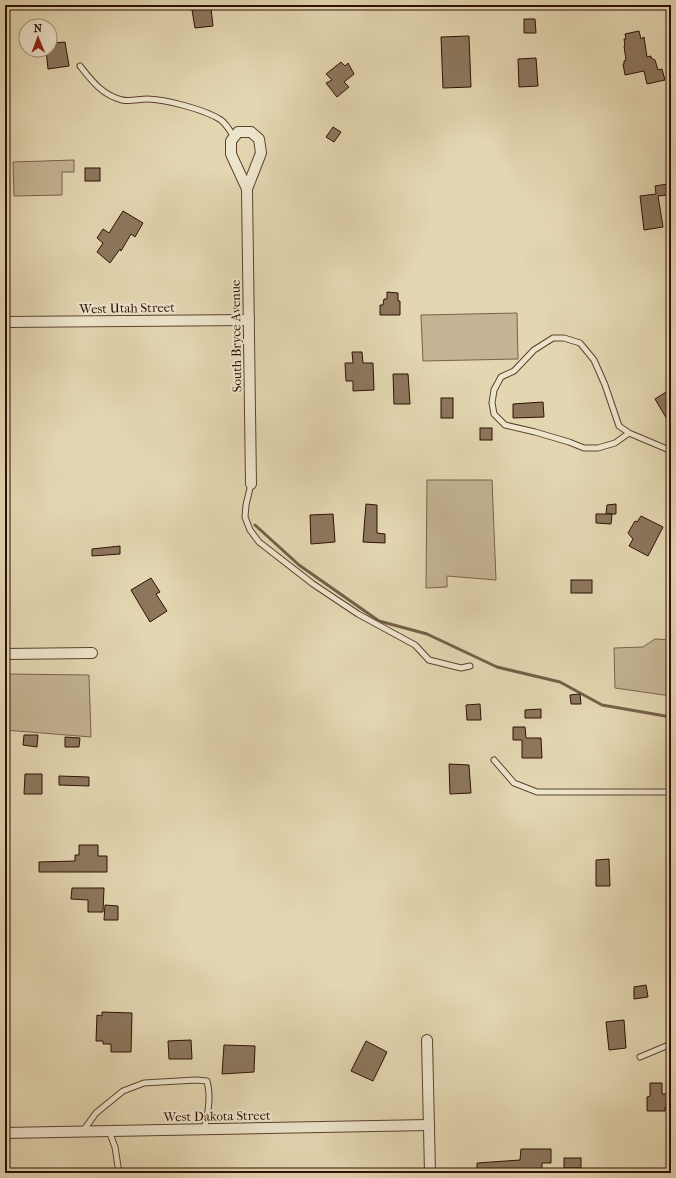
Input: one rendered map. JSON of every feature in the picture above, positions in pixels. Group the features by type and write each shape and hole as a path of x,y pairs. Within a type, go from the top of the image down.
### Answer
{"street":[{"name":"South Bryce Avenue","path":"247,189 231,154 231,141 238,132 251,132 259,139 261,153 247,189 251,484"},
{"name":"West Utah Street","path":"5,322 249,320"},
{"path":"5,654 92,653"},
{"path":"427,1040 430,1173"},
{"name":"West Dakota Street","path":"5,1133 429,1125"}],"lane":[{"path":"80,66 95,85 107,94 126,101 148,99 194,109 221,120 234,137"},
{"path":"629,434 615,443 598,448 584,448 542,434 505,425 494,414 492,402 494,390 501,377 514,371 534,350 553,338 564,338 580,343 594,360 605,385 619,426 629,434 671,450"},
{"path":"251,484 246,505 246,517 250,530 259,542 313,584 358,614 415,645 429,660 461,668 470,666"},
{"path":"494,760 514,783 537,792 671,792"},
{"path":"640,1057 671,1044"},
{"path":"83,1132 96,1113 123,1091 144,1083 196,1080 207,1081 207,1118 204,1130"},
{"path":"109,1131 115,1147 120,1173"}],"shaded area":[{"path":"74,160 74,172 62,172 62,195 14,196 13,162"},
{"path":"517,313 518,359 423,361 421,315"},
{"path":"427,480 492,480 496,580 447,576 447,587 426,588"},
{"path":"655,639 671,640 671,696 615,688 614,648 643,647"},
{"path":"5,674 89,675 91,737 5,730"}],"building":[{"path":"211,8 213,26 195,28 192,10"},
{"path":"524,19 535,19 536,33 524,33"},
{"path":"639,31 641,39 644,37 647,57 651,56 651,58 655,60 658,70 662,69 665,80 647,84 644,71 625,75 623,64 626,60 624,46 624,39 626,39 625,34"},
{"path":"469,36 471,87 443,88 441,37"},
{"path":"65,42 69,66 48,69 47,58 58,58 58,43"},
{"path":"536,58 538,86 519,87 518,59"},
{"path":"341,62 345,66 348,63 354,74 344,82 349,87 337,97 326,83 332,80 326,74"},
{"path":"333,127 341,132 334,142 326,137"},
{"path":"85,168 100,168 100,181 85,181"},
{"path":"667,184 669,195 658,196 663,227 644,230 640,196 656,194 655,186"},
{"path":"123,211 143,223 135,237 131,234 121,251 120,249 110,263 97,252 103,243 97,238 103,229 109,233"},
{"path":"387,292 398,293 398,301 400,301 400,315 380,315 380,305 383,305 384,299 387,299"},
{"path":"352,352 362,352 363,363 373,363 374,390 353,391 353,381 346,381 345,363 353,363"},
{"path":"393,374 408,374 410,404 394,404"},
{"path":"671,389 671,426 655,399"},
{"path":"441,398 453,398 453,418 441,418"},
{"path":"543,402 544,417 513,418 513,404"},
{"path":"480,428 492,428 492,440 480,440"},
{"path":"366,504 377,505 377,533 385,534 385,543 363,542"},
{"path":"616,504 616,514 606,514 607,505"},
{"path":"333,514 335,542 311,544 310,515"},
{"path":"596,514 612,514 611,524 596,523"},
{"path":"641,516 663,527 648,556 629,546 633,539 628,533 635,521 637,522"},
{"path":"120,546 120,554 92,556 92,549"},
{"path":"151,578 160,592 156,594 167,611 150,622 131,590"},
{"path":"571,580 592,580 592,593 571,593"},
{"path":"580,694 581,704 571,704 570,695"},
{"path":"480,704 481,720 467,720 466,705"},
{"path":"541,709 541,718 525,718 525,710"},
{"path":"513,727 525,727 526,738 541,738 542,758 522,758 522,740 513,740"},
{"path":"24,735 38,735 37,747 23,745"},
{"path":"65,737 80,738 79,747 65,747"},
{"path":"449,764 469,765 471,793 450,794"},
{"path":"25,774 42,774 42,794 24,794"},
{"path":"59,776 89,777 89,786 59,785"},
{"path":"79,845 98,845 98,856 107,856 107,872 39,872 39,862 75,861 75,855 79,855"},
{"path":"609,859 610,886 596,886 596,860"},
{"path":"72,888 104,888 103,912 88,912 88,900 71,899"},
{"path":"105,905 118,906 118,920 104,920"},
{"path":"646,985 648,997 634,999 634,987"},
{"path":"102,1012 132,1013 131,1052 111,1052 111,1044 103,1044 103,1041 96,1041 97,1015 102,1016"},
{"path":"624,1020 626,1048 609,1050 606,1022"},
{"path":"191,1040 192,1059 169,1059 168,1041"},
{"path":"366,1041 387,1052 373,1081 351,1071"},
{"path":"224,1045 255,1046 254,1072 222,1074"},
{"path":"650,1083 662,1083 662,1094 669,1094 669,1107 665,1107 665,1111 647,1111 647,1097 650,1096"},
{"path":"521,1149 551,1149 551,1163 542,1163 542,1173 477,1173 477,1163 520,1160"},
{"path":"564,1158 581,1158 581,1168 564,1168"}],"waterway":[{"path":"255,525 299,565 379,621 427,634 497,667 560,682 602,705 671,717"}]}
